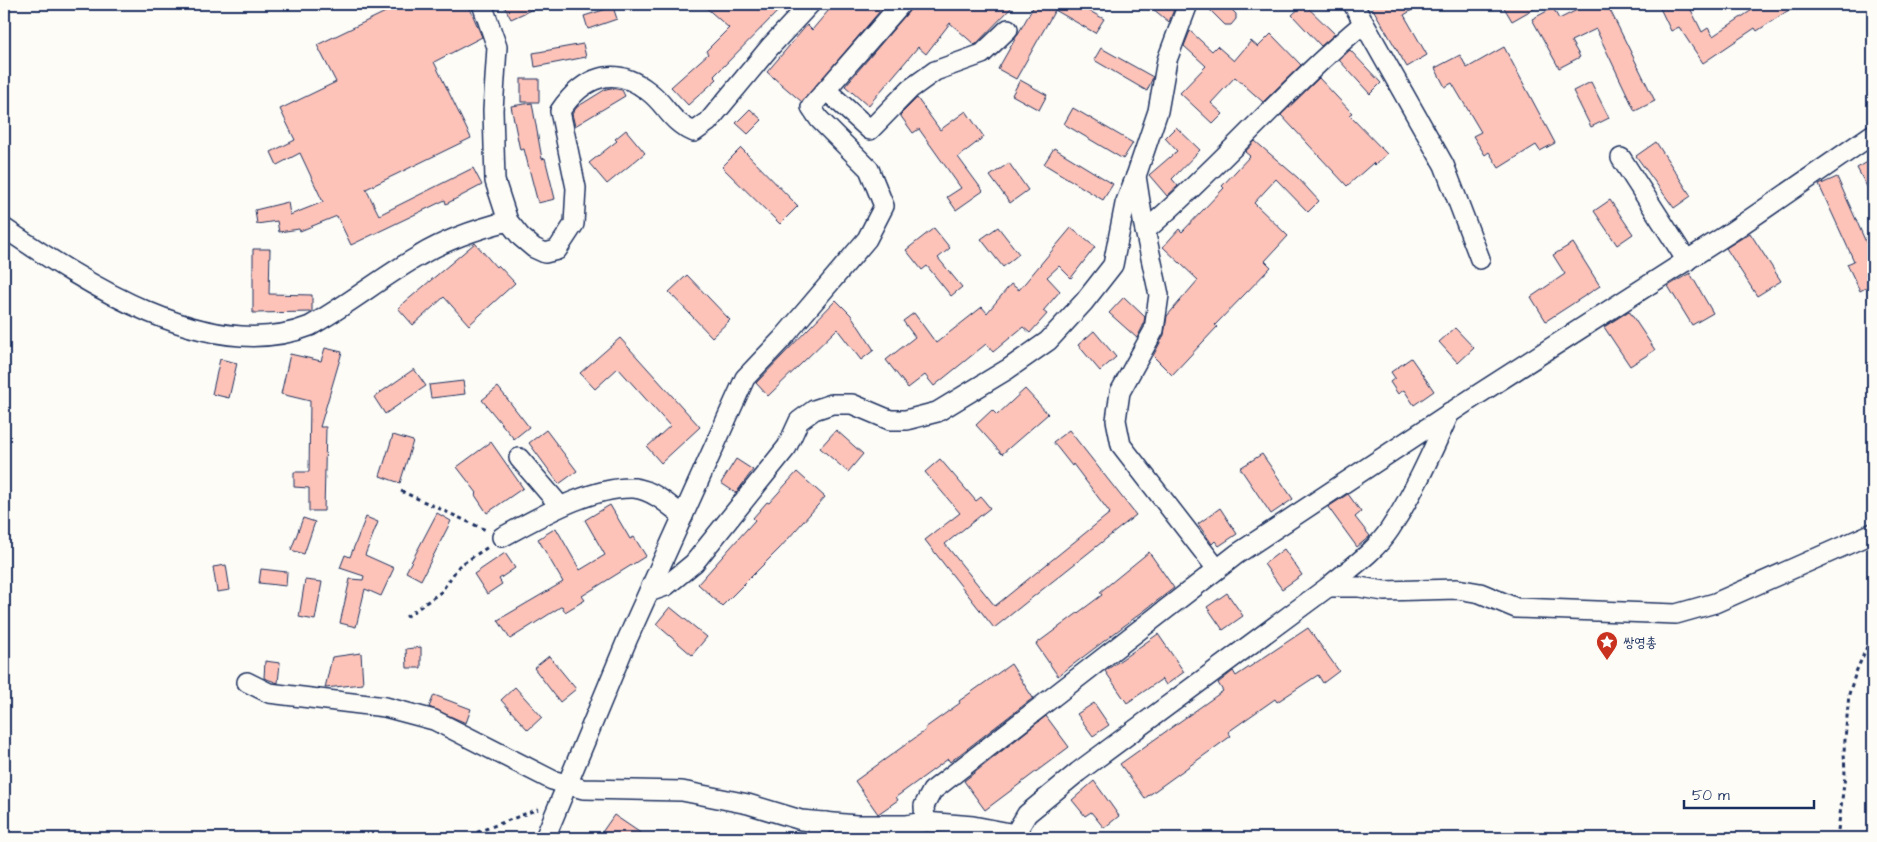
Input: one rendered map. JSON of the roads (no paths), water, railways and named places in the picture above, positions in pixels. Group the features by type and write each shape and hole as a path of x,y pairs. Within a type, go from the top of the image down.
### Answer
{"street":[{"path":"482,4 497,46 493,153 495,181 508,221 521,237 534,248 546,253 557,250 566,240 574,224 576,188 560,110 568,100 584,86 599,78 622,76 649,91 680,126 694,132 708,122 770,47 810,4"},
{"path":"545,838 649,592 745,378 783,338 868,239 884,206 869,169 819,119 811,107 901,4"},
{"path":"649,592 666,586 694,564 787,447 799,421 814,410 832,404 852,404 890,420 906,420 937,412 1008,369 1048,341 1084,302 1113,266 1125,204 1158,111 1167,60 1188,4"},
{"path":"1353,4 1444,165 1480,259"},
{"path":"1145,231 1179,202 1327,54 1364,23"},
{"path":"826,90 870,130 910,89 935,71 982,54 1008,29"},
{"path":"925,822 924,806 932,791 1176,604 1217,569 1450,412 1687,261 1873,134"},
{"path":"1621,158 1687,261"},
{"path":"1136,176 1145,231 1159,295 1154,330 1120,392 1116,420 1121,445 1217,569"},
{"path":"4,228 71,273 160,317 224,335 254,336 297,331 310,326 418,256 472,231 508,221"},
{"path":"247,682 269,693 384,707 434,720 552,780 564,791 583,789 682,791 748,804 801,820 856,825 925,822 973,826 1019,836 1027,814 1078,772 1328,587 1366,555 1390,530 1427,463 1450,412"},
{"path":"519,458 560,506"},
{"path":"502,537 560,506 586,497 634,488 655,495 683,516"},
{"path":"1328,587 1358,587 1384,591 1457,589 1480,593 1516,608 1676,614 1715,603 1873,534"},
{"path":"815,838 825,822"}],"place":[{"name":"쌍영총","path":"1607,661"}]}
